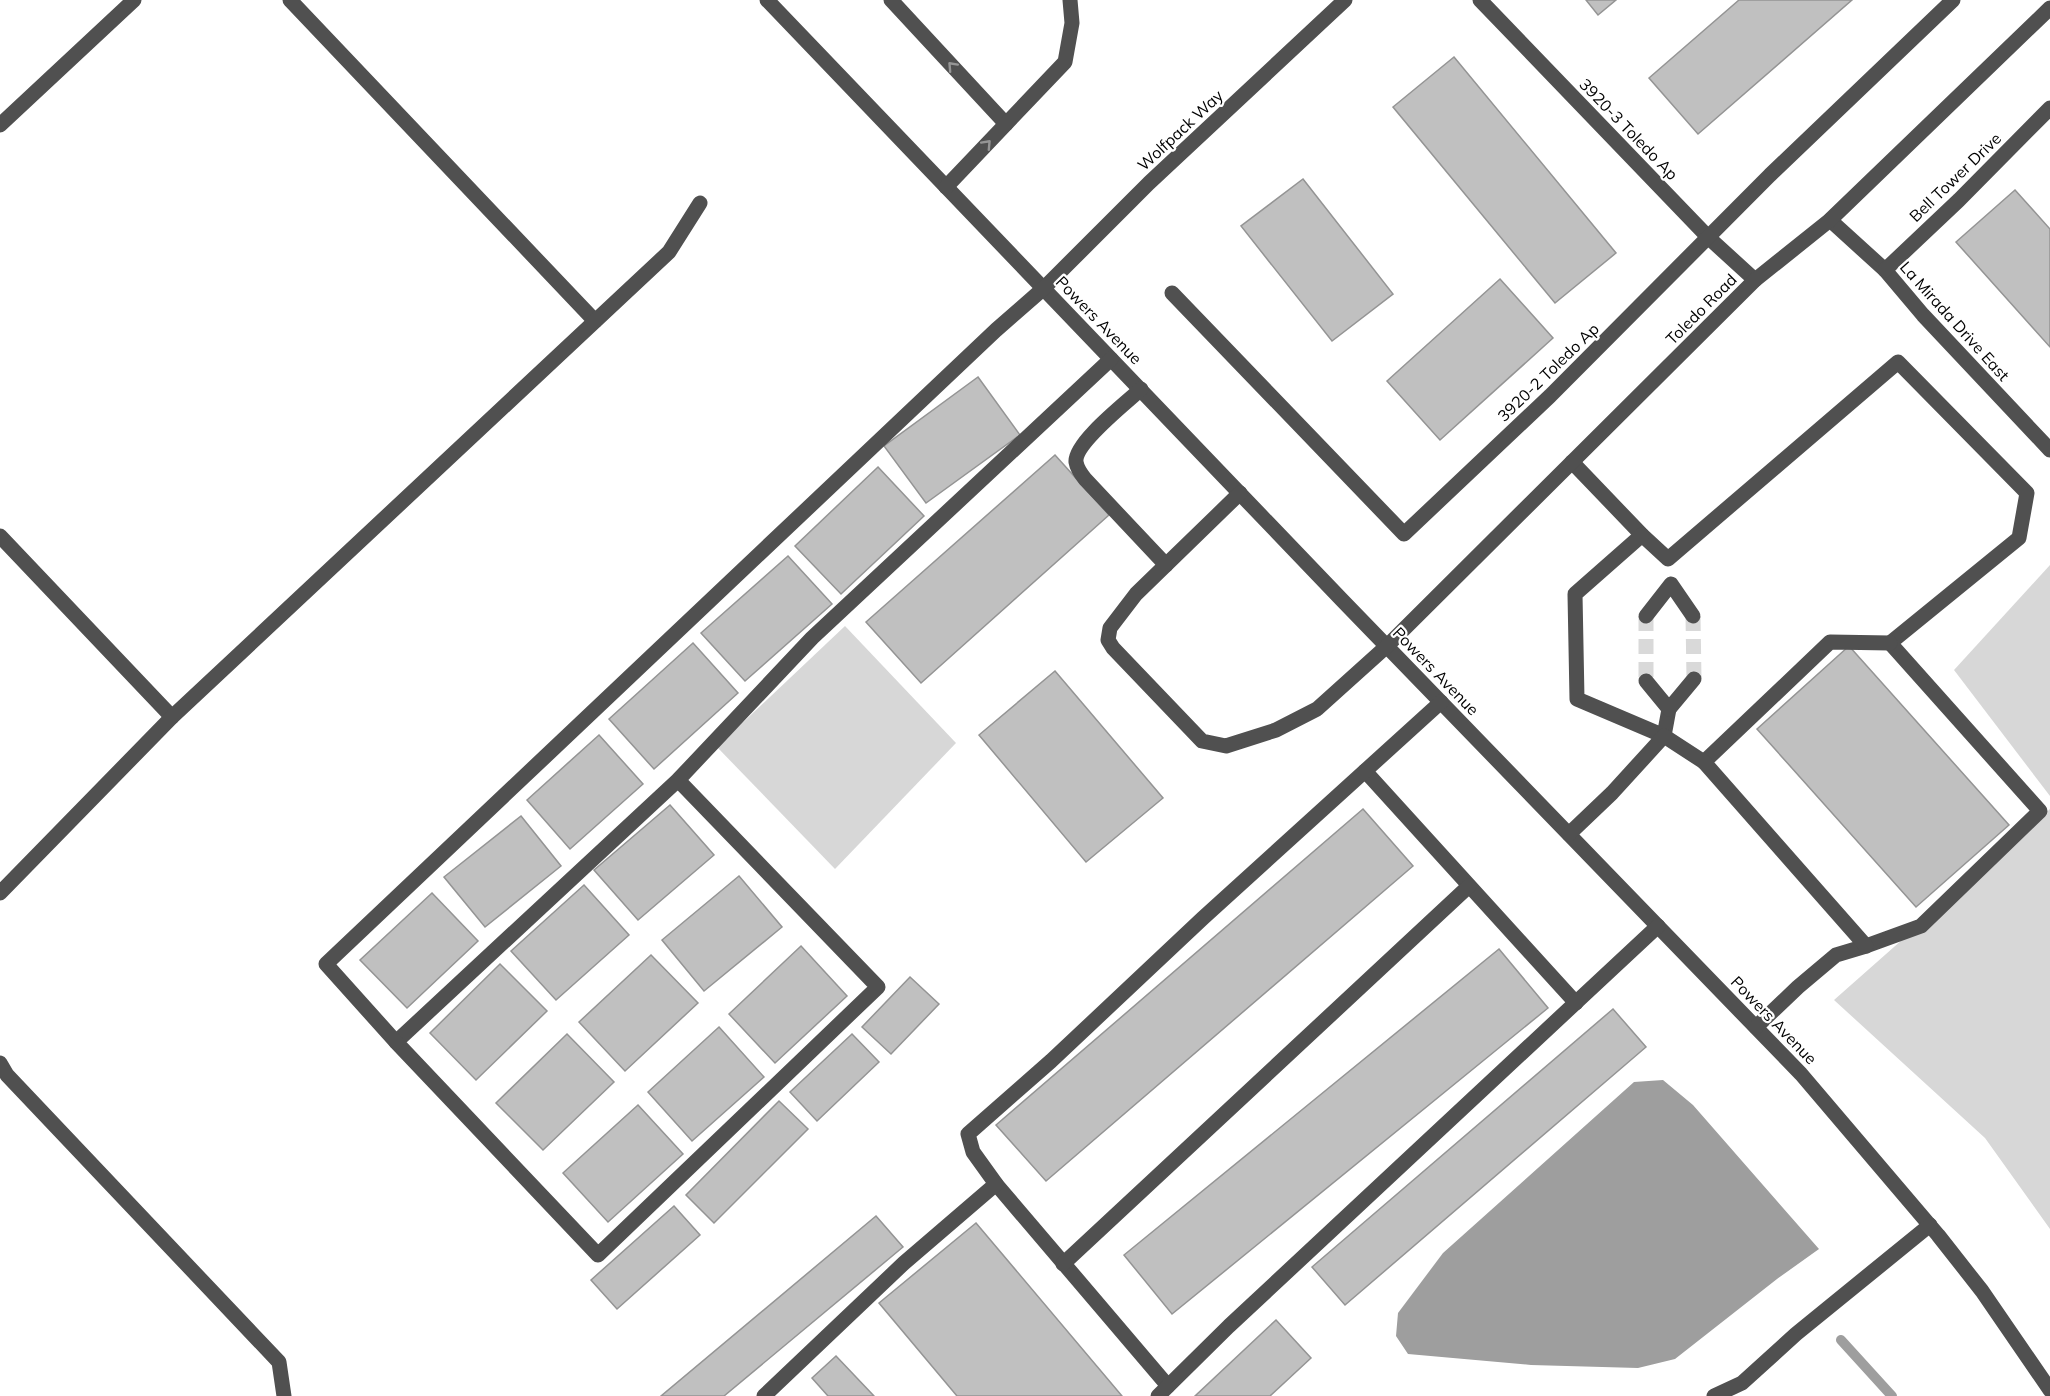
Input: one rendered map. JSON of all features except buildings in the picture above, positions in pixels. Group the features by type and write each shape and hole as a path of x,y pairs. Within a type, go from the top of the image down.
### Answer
{"street":[{"path":"0,125 134,0"},
{"path":"290,0 595,321"},
{"name":"Powers Avenue","path":"767,0 1801,1074 1930,1225 1982,1291 2050,1390"},
{"path":"891,0 1006,124"},
{"path":"946,187 1065,62 1072,23 1070,0"},
{"name":"Wolfpack Way","path":"396,1042 326,964 988,338 1044,288 1149,183 1345,0"},
{"name":"3920-3 Toledo Ap","path":"1480,0 1709,238 1755,280"},
{"name":"3920-2 Toledo Ap","path":"1172,293 1404,534 1550,396 1770,175 1953,0"},
{"name":"Toledo Road","path":"1166,565 1136,594 1110,628 1108,640 1202,741 1226,746 1276,730 1317,708 1387,646 1755,280 1830,220 2050,8"},
{"name":"Bell Tower Drive","path":"1884,270 1959,200 2050,108"},
{"path":"0,892 172,717 669,252 700,203"},
{"name":"La Mirada Drive East","path":"1830,220 1884,270 1923,315 2050,450"},
{"path":"678,780 878,987 598,1255 396,1042 678,780 812,638 1111,359"},
{"path":"1668,559 1898,362 2027,493 2019,538 1890,643 1830,642 1704,762"},
{"path":"1141,390 1095,432 1079,451 1076,461 1084,479 1166,565 1240,492"},
{"path":"1572,462 1668,559 1671,584 1694,616"},
{"path":"1642,535 1575,594 1577,699 1664,736 1704,762 1866,946"},
{"path":"0,536 172,717"},
{"path":"1646,616 1671,584"},
{"path":"1756,1027 1836,955 1921,926 2040,811 1890,643"},
{"path":"1569,834 1612,793 1664,736 1669,709 1694,679"},
{"path":"1646,681 1669,709"},
{"path":"1442,702 1203,918 1052,1061 968,1134 973,1152 996,1184 1063,1264 1163,1391 1658,926"},
{"path":"1365,771 1576,1003"},
{"path":"1063,1264 1469,886"},
{"path":"0,1063 7,1075 279,1362 284,1396"},
{"path":"764,1396 904,1263 996,1184"},
{"path":"1714,1396 1742,1383 1796,1334 1930,1225"}],"shaded area":[{"path":"2050,565 2050,796 1954,670"},
{"path":"845,626 956,743 835,869 717,747"},
{"path":"2050,809 2050,1229 1985,1138 1834,1000"},
{"path":"1663,1080 1693,1105 1819,1249 1675,1359 1638,1368 1531,1365 1408,1354 1396,1336 1398,1313 1443,1253 1634,1082"}],"waterway":[{"path":"1841,1340 1892,1396"}],"tunnel":[{"path":"1646,616 1646,681"},
{"path":"1693,616 1694,679"}]}
